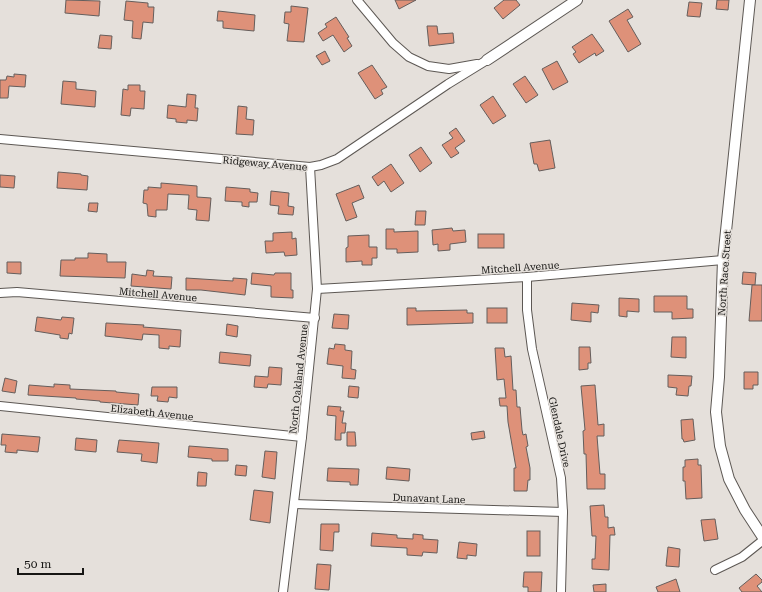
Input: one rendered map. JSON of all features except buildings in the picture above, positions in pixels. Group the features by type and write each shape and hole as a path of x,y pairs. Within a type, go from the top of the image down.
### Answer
{"street":[{"path":"357,0 393,43 409,57 428,66 449,69 470,66 487,60"},
{"name":"Ridgeway Avenue","path":"0,139 310,167 321,165 337,159 448,84 577,0"},
{"name":"North Race Street","path":"750,0 723,260 719,377 716,412 720,446 729,479 745,510 762,536"},
{"name":"North Oakland Avenue","path":"283,592 302,437 317,289 310,167"},
{"name":"Mitchell Avenue","path":"317,289 527,277 723,260"},
{"name":"Glendale Drive","path":"527,277 527,310 532,349 561,478 563,512 561,592"},
{"name":"Mitchell Avenue","path":"0,293 17,292 315,318"},
{"name":"Elizabeth Avenue","path":"0,406 302,437"},
{"name":"Dunavant Lane","path":"294,504 563,512"},
{"path":"715,570 742,557 762,541"}]}
